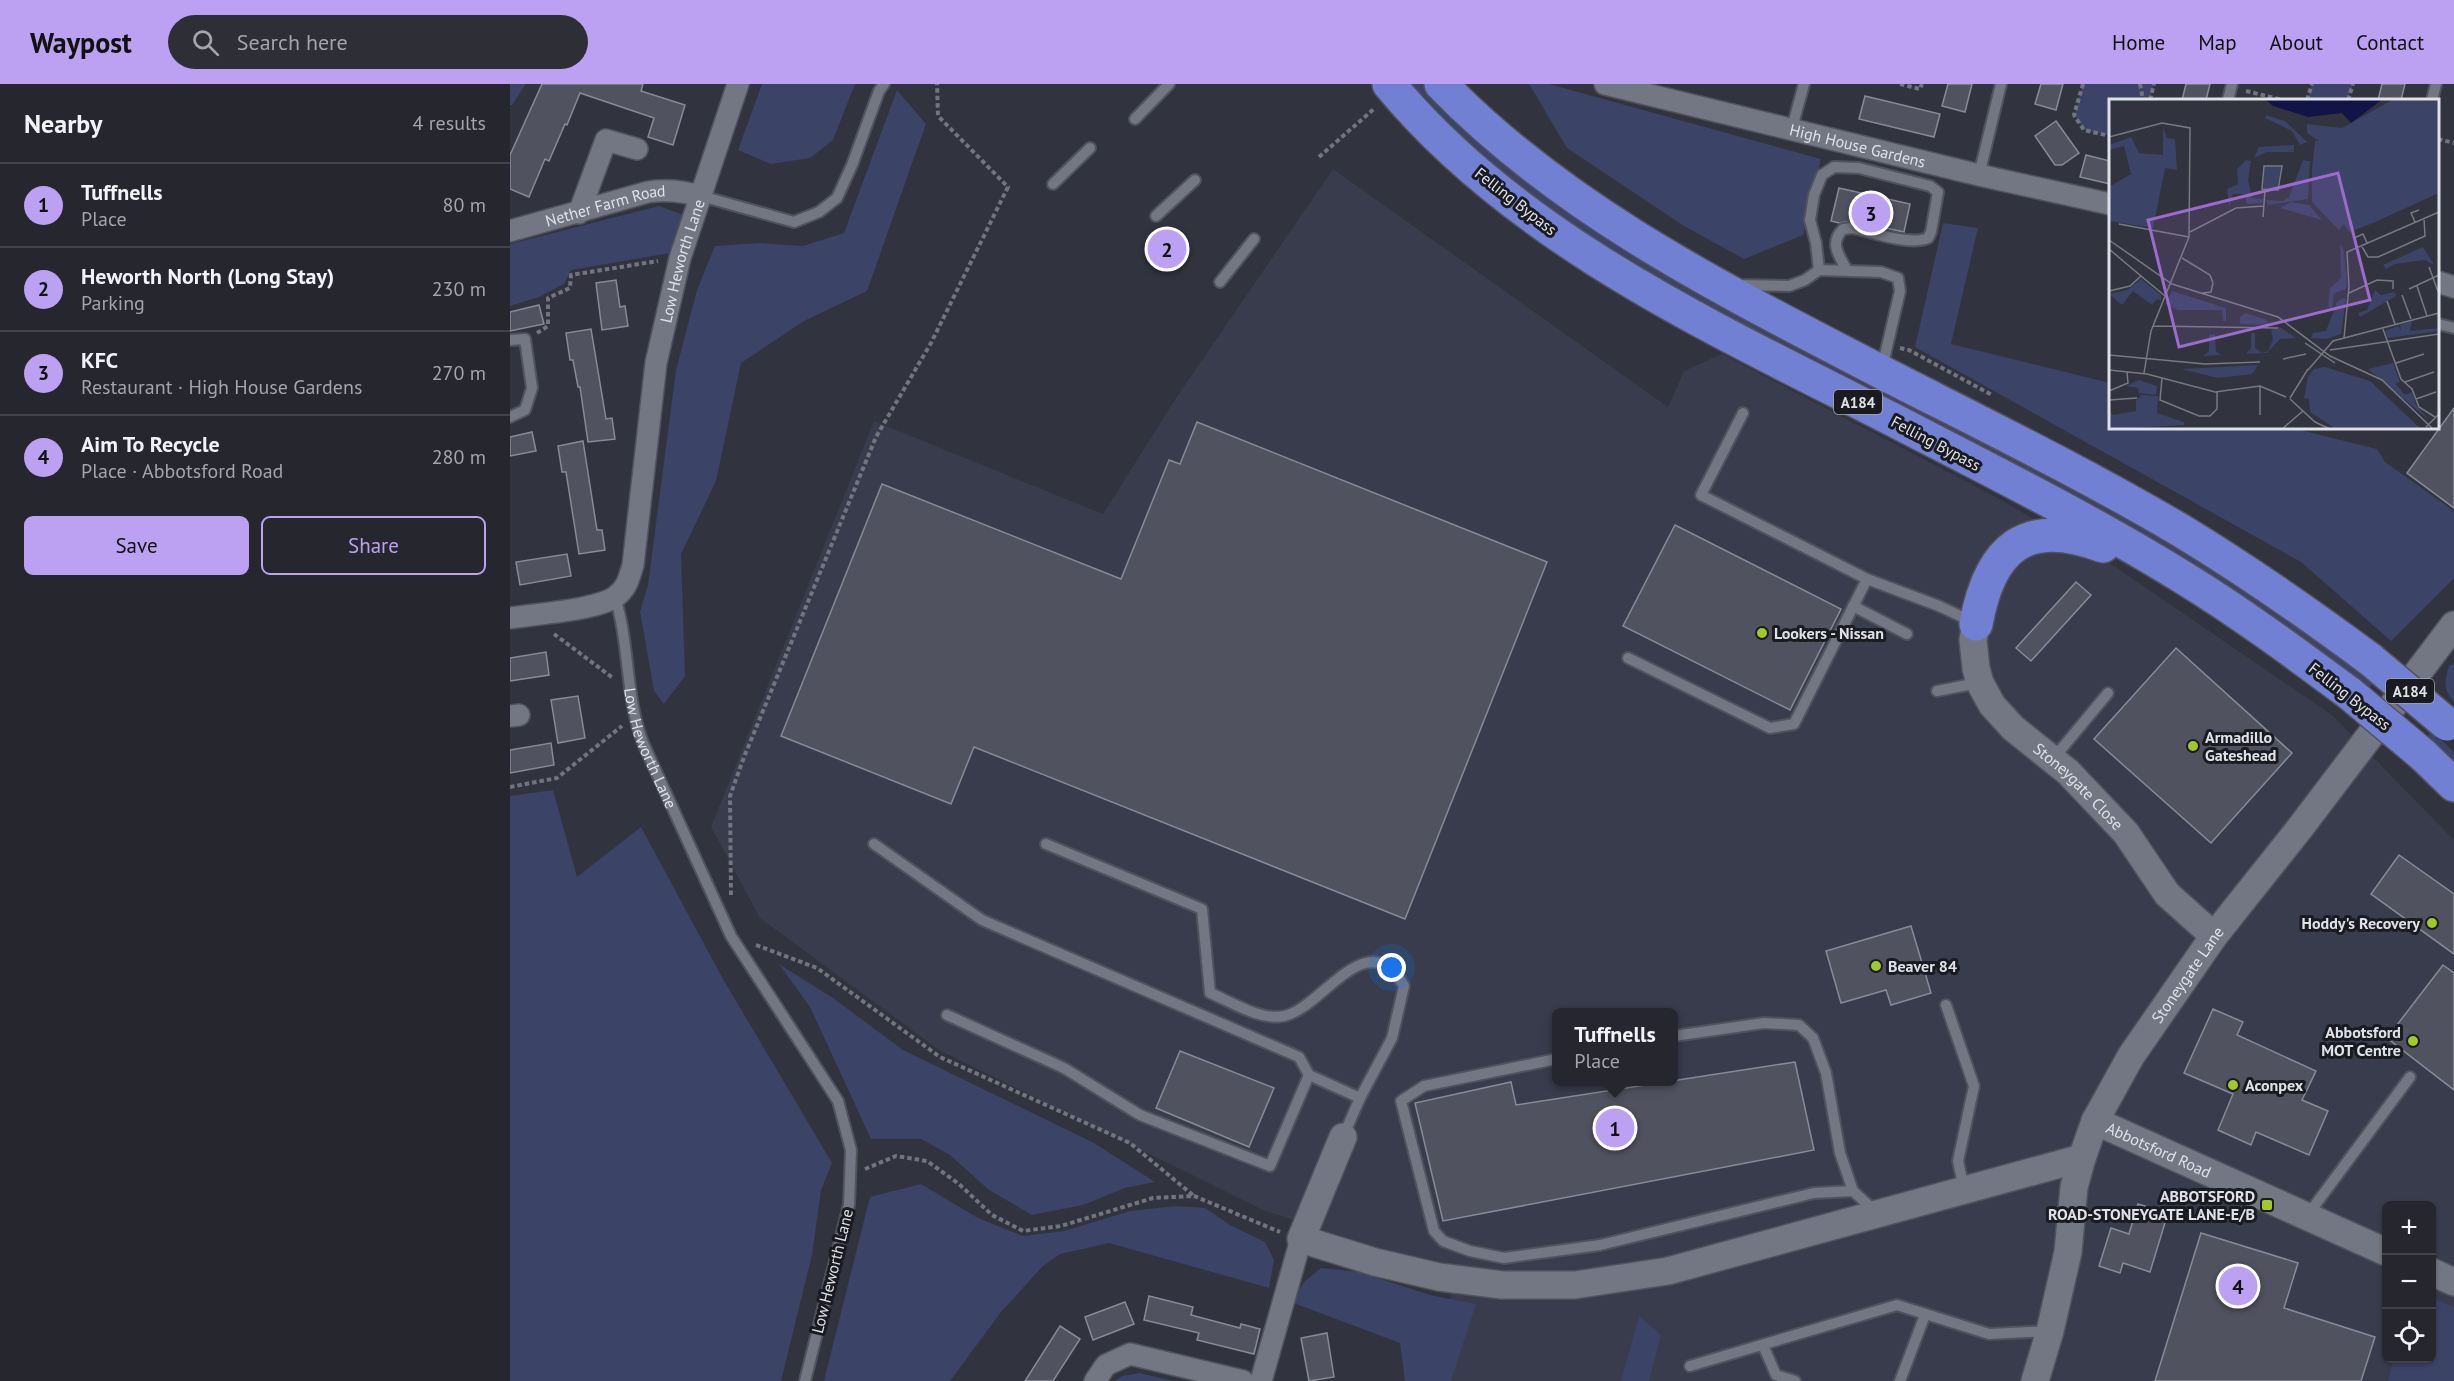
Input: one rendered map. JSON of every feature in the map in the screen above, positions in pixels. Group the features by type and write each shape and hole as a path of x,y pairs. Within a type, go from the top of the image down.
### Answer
{"highway":[{"name":"A184","path":"1441,84 1506,144 1593,210 1649,247 2177,529 2243,569 2372,660 2450,728"},
{"name":"Felling Bypass","path":"1386,93 1496,188 1596,259 1733,338 1972,462 2183,577 2244,617 2349,693 2423,755 2454,785"},
{"path":"1976,624 1984,586 1998,561 2022,541 2037,536 2066,535 2085,540 2183,577"}],"street":[{"name":"Low Heworth Lane","path":"615,597 627,585 633,565 656,363 680,258 738,84"},
{"name":"High House Gardens","path":"1613,85 1979,175 2109,204"},
{"path":"579,213 606,140 637,149"},
{"name":"Nether Farm Road","path":"510,231 648,192 675,190 701,196"},
{"path":"2439,282 2454,287"},
{"path":"519,617 590,605 615,597"},
{"name":"Stoneygate Close","path":"1976,624 1973,650 1980,683 1992,705 2013,728 2068,772 2126,833 2167,894 2214,936"},
{"name":"Stoneygate Lane","path":"2035,1381 2050,1331 2068,1252 2073,1187 2095,1121 2132,1056 2214,936 2300,828 2454,625"},
{"name":"Abbotsford Road","path":"2095,1121 2382,1250"},
{"path":"1261,1381 1301,1239 1342,1137"},
{"path":"1301,1239 1375,1262 1439,1277 1502,1285 1575,1286 1668,1271 2082,1158"},
{"path":"2436,1274 2454,1282"},
{"path":"1095,1381 1106,1365 1130,1354 1243,1381"}],"lane":[{"path":"701,196 794,222 819,212 837,198 884,84"},
{"path":"1135,119 1169,84"},
{"path":"1792,128 1804,84"},
{"path":"1979,175 2001,84"},
{"path":"2432,99 2436,84"},
{"path":"1053,184 1090,148"},
{"path":"1819,270 1816,243 1810,220 1814,195 1822,175 1834,167 1859,168 1930,186 1938,192 1931,232 1928,238 1921,241 1852,228 1843,229 1835,241 1837,251 1847,270"},
{"path":"1156,216 1195,180"},
{"path":"1220,282 1254,239"},
{"path":"1718,283 1789,286 1805,280 1819,270 1881,273 1899,278 1900,291 1881,371"},
{"path":"2439,324 2454,328"},
{"path":"510,340 525,339 532,387 525,410 510,417"},
{"path":"1743,413 1701,495 1867,579 1939,606 1976,624"},
{"path":"1628,658 1770,728 1794,724 1867,579"},
{"name":"Low Heworth Lane","path":"615,597 621,617 634,719 731,936 838,1101 851,1150 849,1205 805,1381"},
{"path":"1853,606 1907,634"},
{"path":"1937,691 1980,683"},
{"path":"2053,759 2108,693"},
{"path":"874,844 982,920 1299,1057 1309,1075 1360,1098"},
{"path":"1046,844 1202,909 1210,993 1252,1011 1282,1016 1295,1012 1350,969 1367,962 1383,965 1396,972 1404,986 1392,1038 1342,1137"},
{"path":"1946,1005 1974,1086 1959,1161 1964,1190"},
{"path":"947,1015 1064,1068 1140,1114 1269,1166 1309,1075"},
{"path":"1678,1035 1764,1023 1799,1025 1813,1038 1826,1073 1840,1153 1853,1191 1877,1213"},
{"path":"1552,1060 1425,1086 1401,1101 1434,1231 1443,1241 1470,1251 1504,1258 1532,1256 1600,1245 1814,1193 1853,1191"},
{"path":"2307,1216 2410,1077"},
{"path":"1690,1366 1897,1305 1989,1334 2050,1331"},
{"path":"1900,1381 1925,1315"},
{"path":"1763,1345 1776,1375 1795,1381"}],"path":[{"path":"937,84 938,116 1008,187 931,343 876,437 744,758 730,796 731,936 817,968 940,1057 1131,1143 1194,1196 1253,1222 1301,1239"},
{"path":"1900,84 1920,89 1922,84"},
{"path":"2083,84 2074,115 2084,130 2109,136"},
{"path":"2140,84 2143,99"},
{"path":"2150,99 2154,84"},
{"path":"2307,99 2312,84"},
{"path":"2348,99 2353,84"},
{"path":"2232,86 2279,99"},
{"path":"1319,157 1386,93"},
{"path":"2439,139 2454,143"},
{"path":"525,339 548,327 548,297 570,288 571,275 680,258"},
{"path":"519,617 631,691"},
{"path":"510,787 558,778 614,731 634,719"},
{"path":"850,1175 896,1156 927,1161 959,1184 992,1215 1023,1231 1061,1226 1153,1198 1194,1196"}],"shaded area":[{"path":"510,84 526,84 512,105 510,105"},
{"path":"762,84 855,84 833,140 810,158 771,164 738,150"},
{"path":"1405,84 1424,84 1443,107 2175,538 2374,680 2368,690 1703,306 1584,233 1545,207 1471,150"},
{"path":"1529,84 1549,84 1821,159 1803,235 1744,259 1684,226 1567,148"},
{"path":"2083,84 2154,84 2150,99 2109,99 2109,136 2084,130 2074,115"},
{"path":"2312,84 2353,84 2348,99 2307,99"},
{"path":"897,90 926,124 867,291 804,321 741,363 716,481 681,554 685,676 664,704 654,691 640,612 648,585 676,370 697,290 715,246 760,243 803,246 844,233"},
{"path":"1333,169 1668,407 1684,371 1722,354 1996,497 2117,568 2332,715 2454,840 2454,1314 2436,1324 2436,1201 2382,1201 2382,1363 2413,1363 2403,1381 1433,1381 1458,1264 1406,1257 1263,1210 939,1050 760,918 711,827 874,421 1103,514 1176,398"},
{"path":"659,206 683,215 676,252 571,270 564,284 539,297 510,306 510,244"},
{"path":"1943,223 1978,228 1951,344 2109,383 2109,429 2296,429 2377,449 2385,462 2454,511 2454,578 2391,641 2301,562 1915,347"},
{"path":"2454,664 2454,702 2446,689 2445,681 2449,666"},
{"path":"2431,730 2454,752 2454,772 2424,743"},
{"path":"553,790 577,877 641,827 723,979 832,1163 821,1190 812,1255 781,1381 510,1381 510,796"},
{"path":"779,964 833,998 903,1050 1094,1143 1155,1182 1125,1188 1083,1205 1032,1215 989,1190 950,1155 921,1139 871,1139 810,1007"},
{"path":"921,1184 978,1218 1023,1236 1064,1231 1130,1211 1176,1206 1205,1208 1230,1225 1265,1242 1274,1260 1269,1288 1109,1243 1060,1254 1043,1266 1001,1312 950,1381 824,1381 870,1197"},
{"path":"1321,1268 1360,1272 1430,1295 1476,1304 1451,1381 1405,1381 1400,1343 1291,1302 1305,1281"},
{"path":"2436,1300 2454,1307 2454,1381 2388,1381 2393,1363 2436,1363"},
{"path":"1639,1316 1661,1335 1649,1381 1621,1381"},
{"path":"1140,1373 1173,1381 1115,1381 1122,1376"}],"building":[{"path":"542,84 643,84 641,91 685,105 673,145 648,137 654,118 580,93 567,125 565,124 549,161 545,159 529,197 510,189 510,155"},
{"path":"1948,84 1972,84 1965,112 1942,106"},
{"path":"2041,84 2063,84 2056,110 2035,104"},
{"path":"2186,84 2210,84 2206,99 2182,99"},
{"path":"2382,84 2405,84 2401,99 2378,99"},
{"path":"1865,96 1940,114 1934,137 1859,119"},
{"path":"2056,121 2079,153 2062,165 2055,165 2035,136"},
{"path":"2086,155 2109,161 2109,184 2080,177"},
{"path":"1839,188 1910,204 1904,232 1853,221 1839,223 1831,221"},
{"path":"616,280 620,307 625,306 628,326 602,330 596,283"},
{"path":"539,305 544,324 510,331 510,312"},
{"path":"591,329 606,419 612,418 615,439 588,442 580,387 578,387 573,360 570,360 566,333"},
{"path":"2454,408 2454,508 2407,473"},
{"path":"1197,422 1547,562 1405,919 974,747 951,804 781,736 882,484 1121,579 1169,460 1180,464"},
{"path":"532,432 536,451 510,456 510,437"},
{"path":"583,441 597,530 602,530 605,550 579,554 566,472 562,472 558,446"},
{"path":"1675,525 1841,609 1790,710 1623,626"},
{"path":"567,554 571,576 520,585 516,562"},
{"path":"2076,582 2091,595 2031,661 2016,648"},
{"name":"Armadillo Gateshead","path":"2176,648 2292,753 2211,843 2094,739"},
{"path":"546,652 549,675 510,681 510,658"},
{"path":"578,696 585,738 558,743 551,700"},
{"path":"551,743 554,765 510,773 510,750"},
{"name":"Hoddy's Recovery","path":"2399,855 2454,894 2454,954 2371,894"},
{"name":"Beaver 84","path":"1911,926 1931,993 1891,1005 1886,990 1841,1003 1826,951"},
{"path":"2443,965 2454,973 2454,1090 2387,1038"},
{"name":"Aconpex","path":"2213,1009 2243,1022 2237,1035 2316,1071 2302,1100 2328,1111 2309,1155 2256,1132 2251,1145 2218,1130 2233,1094 2184,1073"},
{"path":"1180,1051 1274,1088 1249,1147 1156,1108"},
{"path":"1795,1062 1814,1150 1443,1221 1415,1103 1511,1082 1516,1105 1639,1086 1678,1086 1678,1080"},
{"path":"2138,1204 2168,1213 2150,1272 2123,1263 2120,1273 2099,1266 2111,1228 2129,1234"},
{"path":"2201,1233 2298,1263 2284,1308 2375,1337 2361,1381 2155,1381"},
{"path":"1149,1296 1193,1307 1191,1315 1240,1328 1241,1324 1260,1329 1254,1354 1197,1340 1199,1333 1144,1320"},
{"path":"1125,1302 1134,1324 1093,1340 1085,1317"},
{"path":"1060,1326 1080,1339 1053,1381 1025,1381"},
{"path":"1327,1333 1334,1377 1309,1381 1301,1338"}],"place":[{"name":"KFC","path":"1871,213"},
{"name":"Heworth North (Long Stay)","path":"1167,249"},
{"name":"Lookers - Nissan","path":"1762,633"},
{"name":"Armadillo Gateshead","path":"2193,746"},
{"name":"Hoddy's Recovery","path":"2432,923"},
{"name":"Beaver 84","path":"1876,966"},
{"name":"Abbotsford MOT Centre","path":"2413,1041"},
{"name":"Aconpex","path":"2233,1085"},
{"name":"Tuffnells","path":"1615,1128"},
{"name":"ABBOTSFORD ROAD-STONEYGATE LANE-E/B","path":"2267,1205"},
{"name":"Aim To Recycle","path":"2238,1286"}]}
